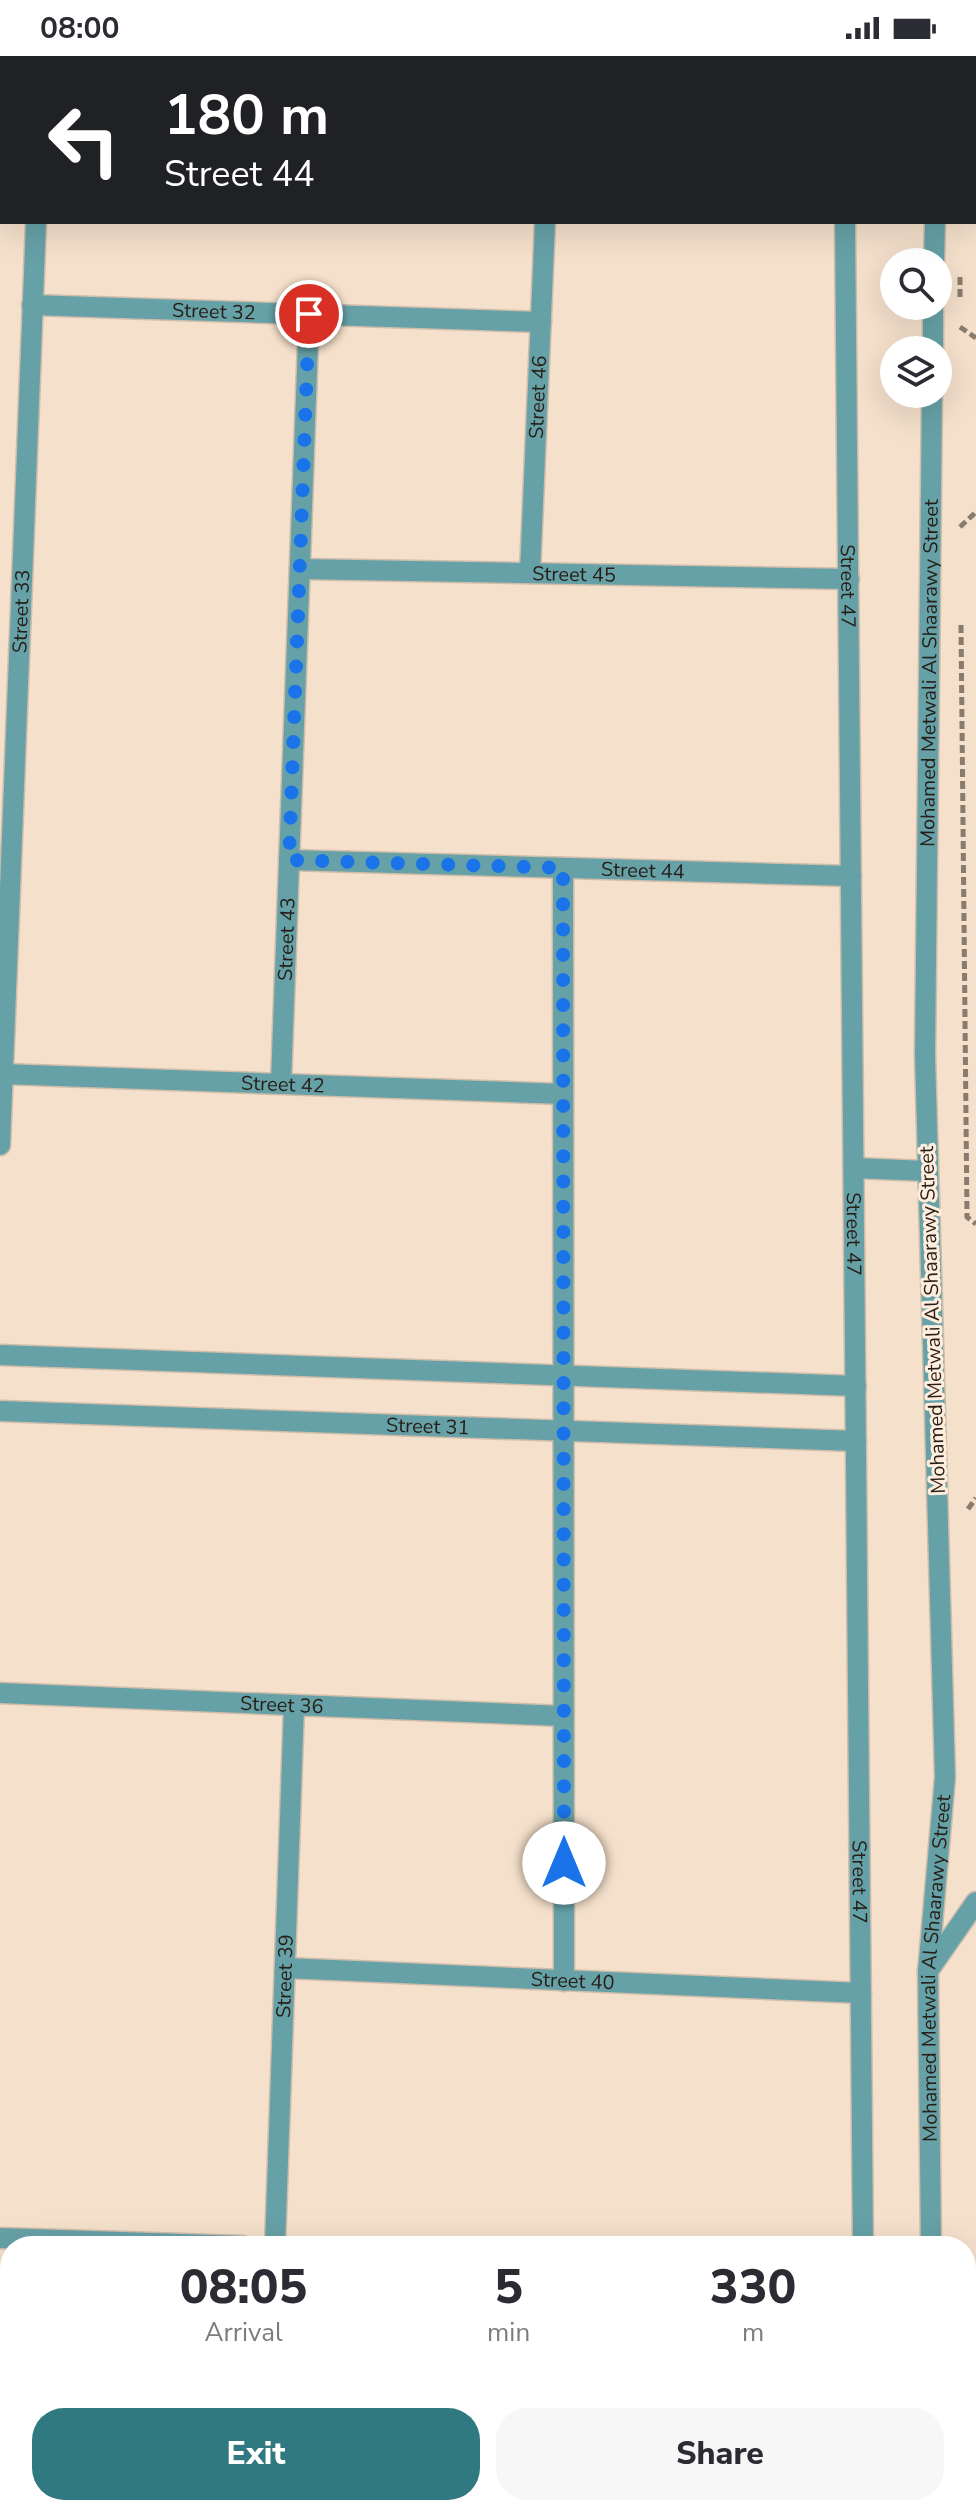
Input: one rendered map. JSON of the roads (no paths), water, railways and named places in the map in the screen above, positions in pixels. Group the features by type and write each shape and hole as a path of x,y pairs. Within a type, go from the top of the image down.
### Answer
{"street":[{"name":"Street 33","path":"0,1145 36,224"},
{"name":"Street 46","path":"530,573 545,224"},
{"name":"Street 47","path":"845,224 863,2236"},
{"path":"934,248 935,224"},
{"name":"Street 32","path":"32,305 541,322"},
{"name":"Street 43","path":"281,1083 309,314"},
{"name":"Mohamed Metwali Al Shaarawy Street","path":"931,2236 928,1972 945,1777 925,1055 932,408"},
{"name":"Street 45","path":"300,569 849,579"},
{"name":"Street 44","path":"289,860 851,876"},
{"path":"563,868 564,1981"},
{"name":"Street 42","path":"3,1074 563,1094"},
{"path":"854,1168 927,1171"},
{"path":"0,1355 856,1386"},
{"name":"Street 31","path":"0,1411 856,1441"},
{"name":"Street 36","path":"0,1693 563,1716"},
{"name":"Street 39","path":"275,2236 294,1705"},
{"path":"928,1972 976,1902"},
{"name":"Street 40","path":"285,1968 861,1993"}]}
